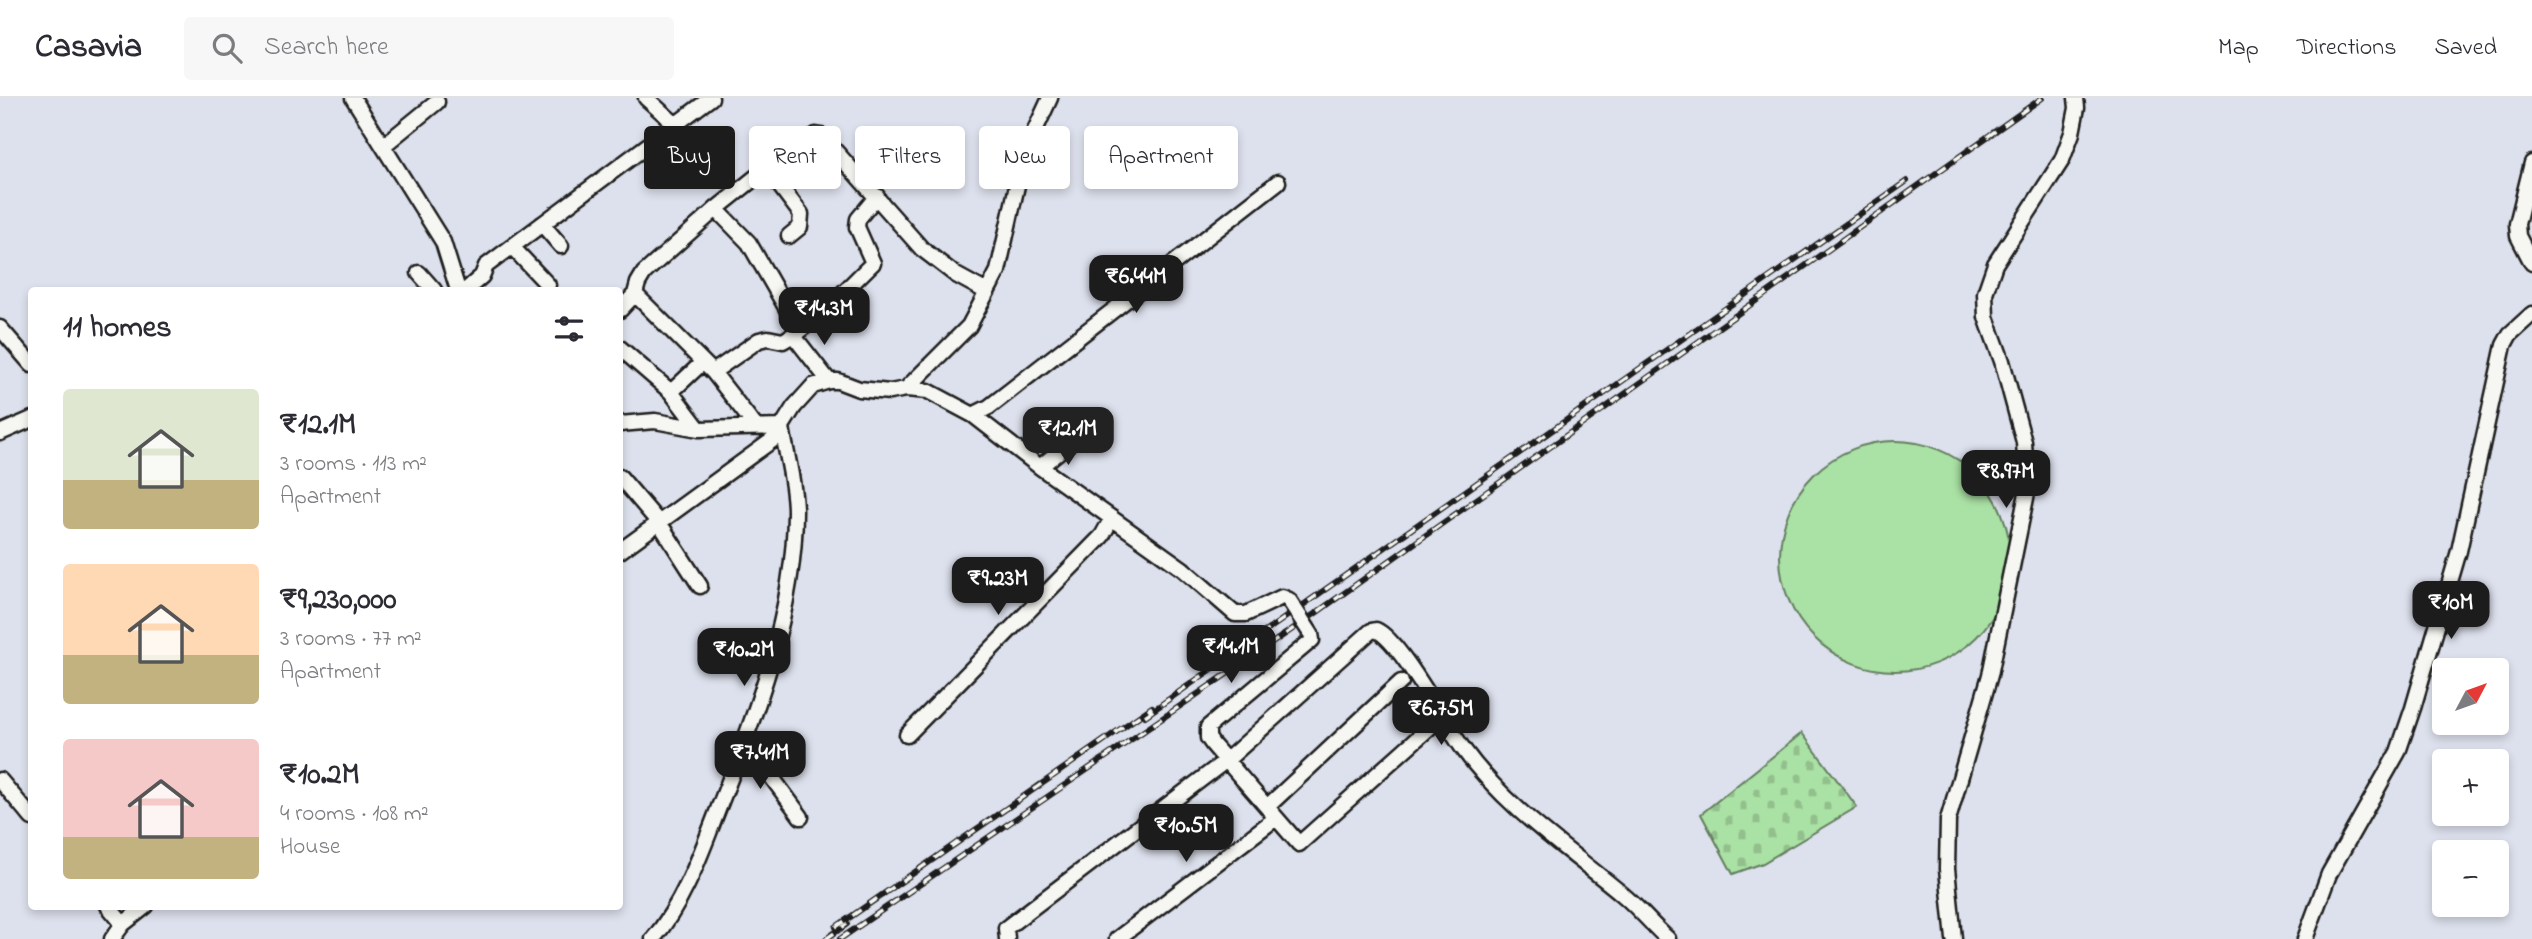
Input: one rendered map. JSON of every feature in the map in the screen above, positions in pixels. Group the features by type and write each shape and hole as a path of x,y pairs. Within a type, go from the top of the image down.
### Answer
{"street":[{"path":"353,98 443,242 457,287"},
{"path":"646,98 676,124"},
{"path":"469,287 482,276 486,266 711,98"},
{"path":"906,389 969,326 998,271 1024,154 1050,98"},
{"path":"1954,939 1947,869 1948,820 1990,675 2027,493 2024,442 2002,361 1986,317 1984,293 1995,264 2062,160 2072,133 2077,108 2076,98"},
{"path":"383,146 437,102"},
{"path":"841,157 922,249 956,275 987,292"},
{"path":"2532,163 2516,224 2518,236 2532,262"},
{"path":"973,415 989,407 1278,182"},
{"path":"623,307 635,294 644,274 749,183"},
{"path":"782,189 801,214 800,226 789,236"},
{"path":"671,392 760,340 768,338 783,341 842,293 873,263 857,227 858,219 877,196"},
{"path":"716,209 749,243 796,333 829,381"},
{"path":"542,224 561,246"},
{"path":"514,245 516,251 548,285"},
{"path":"419,273 432,287"},
{"path":"635,294 708,368 756,427"},
{"path":"2305,939 2329,874 2398,752 2459,551 2504,345 2511,334 2532,314"},
{"path":"0,328 28,360"},
{"path":"623,351 671,392 699,429"},
{"path":"623,549 774,439 794,407 813,386 838,381 859,389 890,392 906,389 928,391 973,415 1040,467 1183,569 1235,614 1246,614 1282,597 1289,600 1311,634 1312,640 1209,727 1209,738 1299,844 1429,728"},
{"path":"0,433 28,421"},
{"path":"623,424 655,421 699,429 782,427"},
{"path":"653,939 676,909 754,719 788,590 795,509 782,427"},
{"path":"1040,467 1074,439"},
{"path":"623,481 660,524 700,586"},
{"path":"907,735 1102,536 1112,518"},
{"path":"1007,939 1006,928 1228,760 1371,631 1380,631 1413,672 1464,751 1498,792 1640,909 1668,939"},
{"path":"1116,939 1271,813 1401,682"},
{"path":"743,746 762,764 801,817"},
{"path":"0,780 28,813"},
{"path":"111,910 123,924"},
{"path":"111,939 123,924 141,910"}],"green space":[{"path":"1895,441 1917,443 1939,450 1959,460 1984,483 2005,523 2010,556 2008,578 2001,600 1991,620 1968,645 1928,666 1895,671 1873,669 1851,662 1831,652 1806,629 1785,589 1780,556 1782,534 1789,512 1799,492 1822,467 1862,446"},
{"path":"1802,733 1857,807 1763,863 1733,874 1701,814"}],"railway":[{"path":"840,939 1316,613 2042,98"},
{"path":"1145,716 1907,181"},
{"path":"836,927 1152,707"},
{"path":"826,939 847,924"}]}
